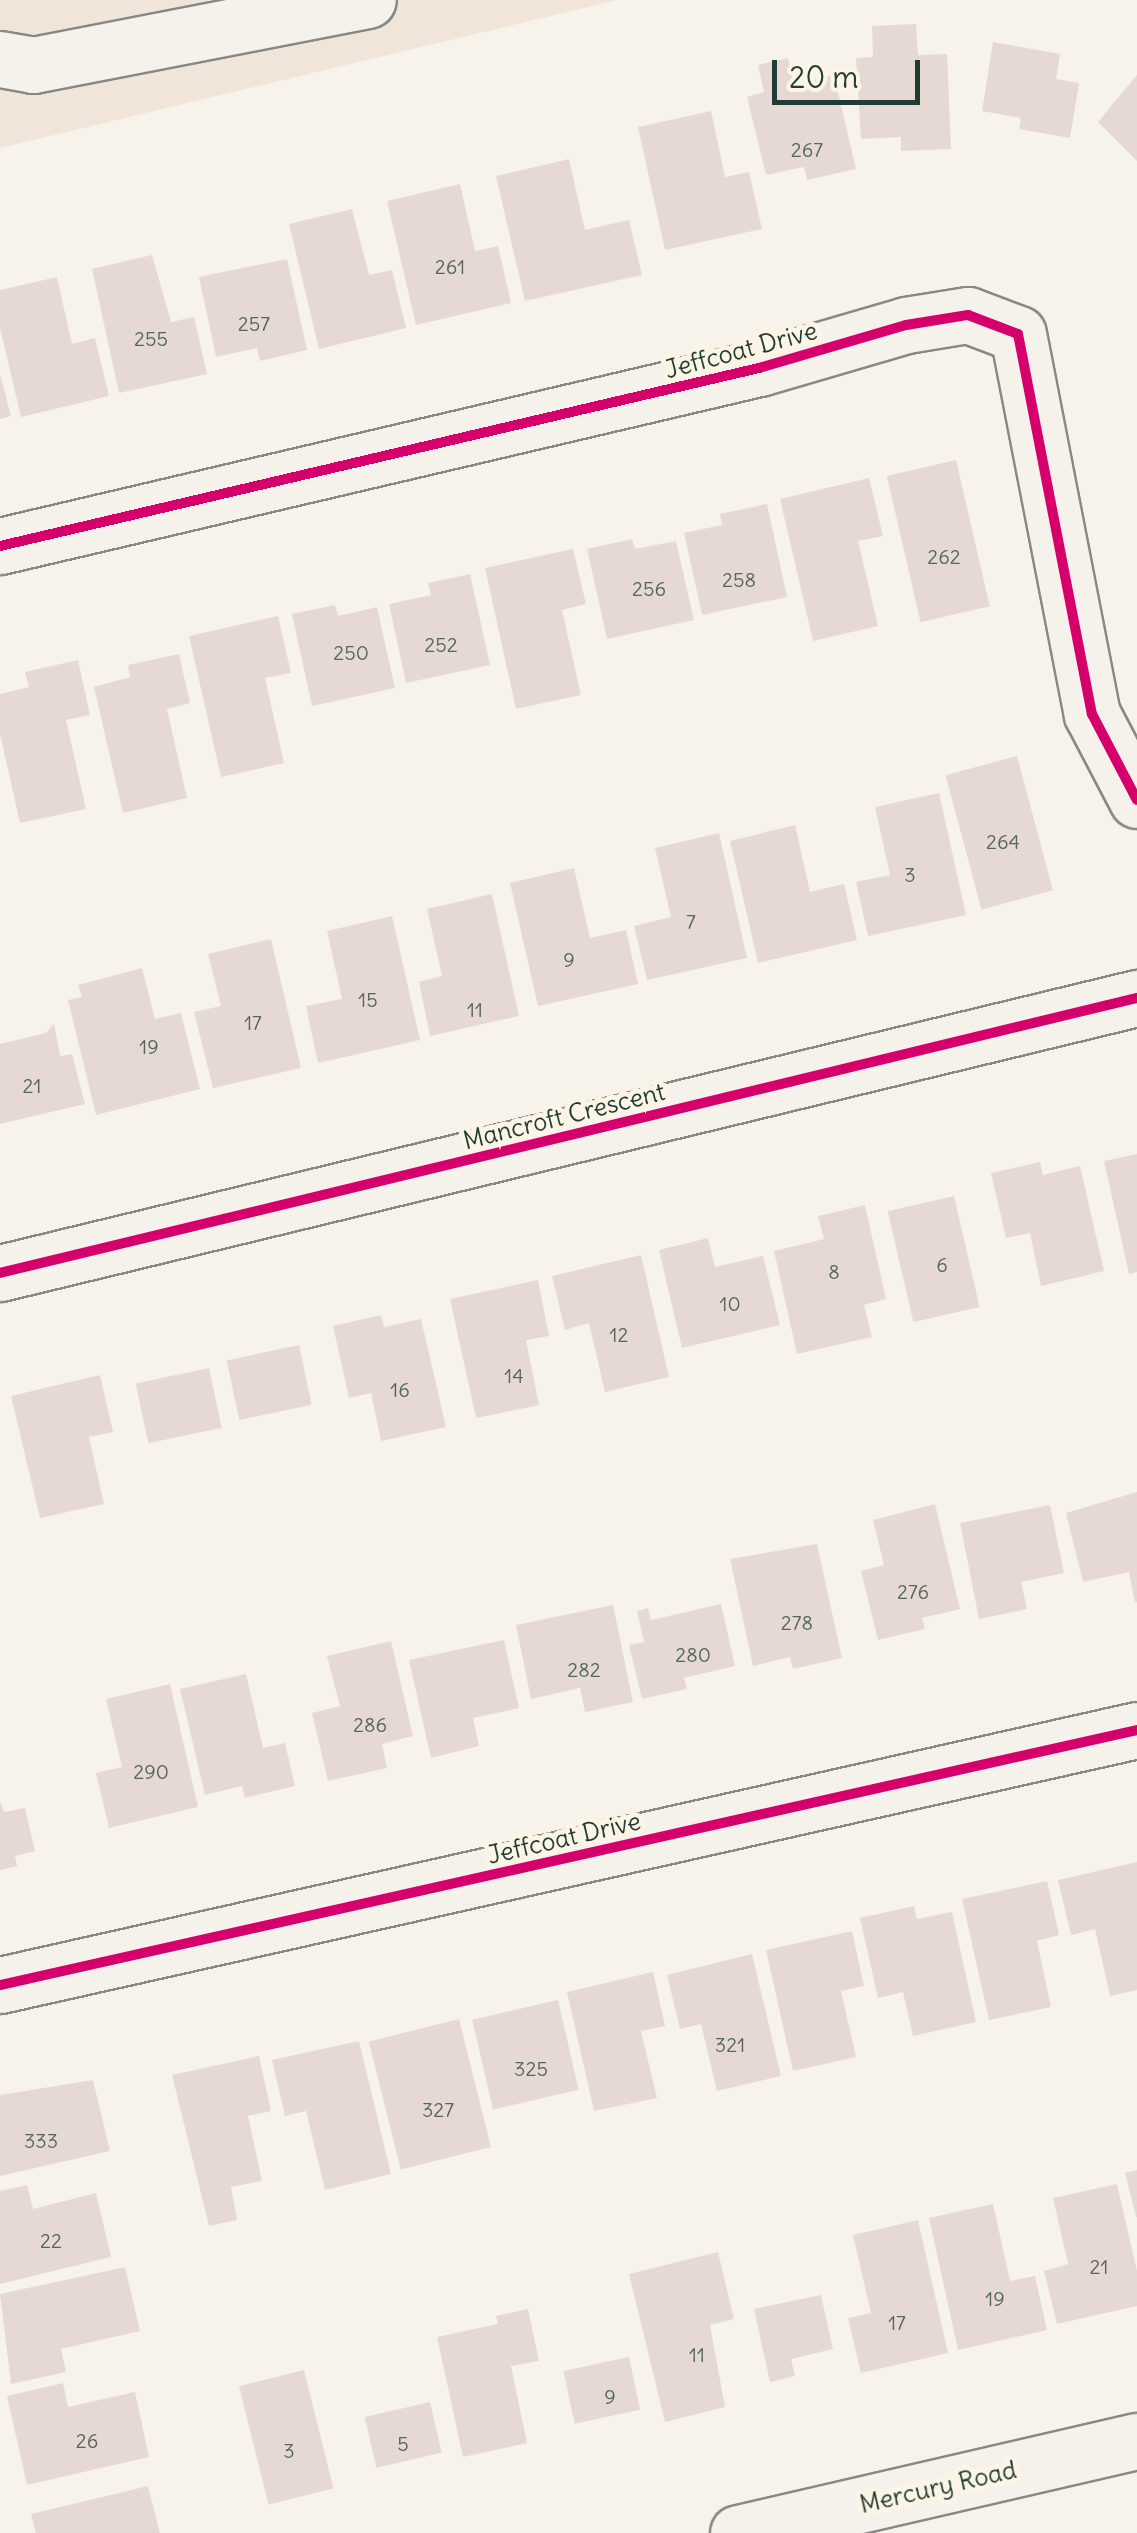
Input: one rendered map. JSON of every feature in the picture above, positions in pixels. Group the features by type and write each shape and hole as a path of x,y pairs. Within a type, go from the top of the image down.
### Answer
{"street":[{"path":"0,59 33,64 368,0"},
{"name":"Jeffcoat Drive","path":"0,546 759,368 906,324 968,315 1018,334 1092,714 1137,800"},
{"name":"Mancroft Crescent","path":"0,1273 1137,998"},
{"name":"Jeffcoat Drive","path":"0,1985 1137,1730"},
{"name":"Mercury Road","path":"738,2533 1137,2440"}],"shaded area":[{"path":"0,0 617,0 0,148"}],"building":[{"path":"916,24 918,55 947,54 951,149 901,151 901,137 861,139 856,58 873,57 872,26"},
{"path":"993,42 1060,54 1056,79 1079,83 1070,138 1019,129 1021,118 982,111"},
{"path":"788,58 794,84 834,75 856,169 807,180 804,167 766,175 747,97 764,92 758,65"},
{"path":"1137,75 1137,161 1098,122"},
{"path":"711,111 725,177 749,172 762,229 665,250 638,127"},
{"path":"569,159 585,230 629,220 642,275 525,301 496,176"},
{"path":"460,184 475,251 498,246 511,303 416,325 387,201"},
{"path":"352,209 369,275 392,270 406,328 319,349 289,224"},
{"path":"152,255 171,322 194,317 207,374 119,393 92,269"},
{"path":"287,259 307,350 260,361 257,348 216,357 199,277"},
{"path":"57,277 72,344 95,338 109,396 21,417 0,328 0,290"},
{"path":"0,374 11,416 0,419"},
{"path":"956,460 990,606 921,622 887,476"},
{"path":"869,478 883,536 858,541 878,626 813,641 780,499"},
{"path":"767,504 787,597 702,615 684,533 722,525 720,514"},
{"path":"632,539 635,549 676,541 694,620 607,639 587,549"},
{"path":"573,549 586,604 562,610 581,695 516,709 485,568"},
{"path":"470,574 490,665 406,683 389,604 431,595 428,583"},
{"path":"335,605 338,616 377,607 395,688 312,706 292,614"},
{"path":"278,616 291,673 265,678 284,763 221,777 189,636"},
{"path":"179,654 190,703 167,709 187,798 123,813 94,687 130,677 128,665"},
{"path":"78,660 90,715 66,720 86,809 20,823 0,734 0,694 29,687 25,672"},
{"path":"1017,756 1053,890 981,909 946,775"},
{"path":"939,793 966,915 868,936 856,882 890,875 875,807"},
{"path":"795,825 810,892 844,884 857,940 758,963 730,841"},
{"path":"719,833 747,958 647,980 634,926 671,917 655,848"},
{"path":"574,868 590,938 626,930 638,984 538,1006 510,883"},
{"path":"492,894 519,1016 430,1036 419,982 442,976 427,909"},
{"path":"392,916 420,1040 318,1063 306,1006 342,999 327,931"},
{"path":"271,939 301,1068 213,1088 194,1012 221,1006 208,954"},
{"path":"142,968 155,1019 181,1013 200,1089 96,1115 68,1000 82,997 78,985"},
{"path":"54,1024 60,1056 72,1054 85,1104 0,1124 0,1044 46,1033"},
{"path":"1137,1154 1137,1272 1129,1274 1104,1161"},
{"path":"1040,1162 1043,1175 1080,1166 1104,1271 1041,1286 1030,1233 1006,1238 991,1173"},
{"path":"954,1196 980,1307 913,1322 888,1211"},
{"path":"865,1205 886,1299 864,1305 872,1337 797,1354 774,1251 824,1239 818,1216"},
{"path":"708,1238 715,1267 763,1256 780,1325 682,1348 659,1250"},
{"path":"641,1255 669,1377 605,1392 589,1323 565,1330 552,1276"},
{"path":"538,1280 549,1336 526,1340 539,1405 476,1418 450,1299"},
{"path":"381,1315 384,1327 421,1319 446,1427 381,1441 371,1393 349,1398 333,1326"},
{"path":"299,1345 312,1405 239,1420 227,1360"},
{"path":"209,1368 222,1428 148,1443 136,1384"},
{"path":"100,1375 113,1432 89,1437 104,1504 40,1518 11,1396"},
{"path":"1137,1492 1135,1603 1129,1572 1083,1582 1066,1513"},
{"path":"935,1504 960,1609 922,1618 925,1629 878,1640 861,1571 884,1565 873,1520"},
{"path":"1050,1505 1064,1573 1021,1582 1027,1609 979,1619 960,1523"},
{"path":"817,1544 842,1658 793,1669 790,1657 753,1666 730,1559"},
{"path":"721,1604 735,1666 684,1678 687,1689 642,1699 629,1645 644,1642 637,1611 648,1608 651,1620"},
{"path":"613,1605 633,1702 585,1712 580,1688 531,1699 516,1625"},
{"path":"504,1640 519,1708 473,1718 479,1746 431,1758 409,1660"},
{"path":"391,1641 413,1736 382,1744 387,1768 328,1781 312,1713 340,1706 327,1656"},
{"path":"246,1674 263,1748 285,1743 295,1786 245,1798 242,1786 205,1795 180,1689"},
{"path":"170,1684 198,1807 109,1828 96,1773 122,1767 106,1699"},
{"path":"0,1801 4,1812 25,1808 35,1851 15,1856 17,1866 0,1870"},
{"path":"1137,1862 1137,1990 1110,1996 1095,1929 1071,1935 1058,1880"},
{"path":"1047,1881 1059,1935 1037,1941 1051,2007 989,2020 962,1899"},
{"path":"914,1906 917,1919 952,1912 976,2022 913,2036 903,1992 878,1998 860,1918"},
{"path":"852,1931 864,1986 841,1991 856,2057 793,2071 766,1950"},
{"path":"752,1954 781,2076 717,2091 701,2024 680,2029 667,1975"},
{"path":"653,1972 665,2026 641,2031 657,2098 594,2111 567,1992"},
{"path":"558,2000 579,2090 493,2109 472,2020"},
{"path":"459,2019 491,2147 401,2170 369,2041"},
{"path":"359,2041 391,2174 325,2190 306,2111 285,2116 272,2060"},
{"path":"259,2056 271,2111 248,2116 262,2181 231,2187 237,2220 209,2226 172,2075"},
{"path":"93,2080 110,2151 0,2176 0,2095"},
{"path":"1137,2170 1137,2217 1136,2217 1125,2173"},
{"path":"1117,2184 1137,2271 1137,2306 1057,2324 1044,2271 1068,2264 1053,2198"},
{"path":"27,2185 33,2209 96,2193 111,2257 0,2284 0,2191"},
{"path":"993,2204 1010,2281 1035,2276 1047,2330 958,2350 929,2218"},
{"path":"918,2220 948,2353 861,2373 848,2318 871,2313 853,2235"},
{"path":"718,2252 734,2319 710,2325 725,2407 665,2422 629,2274"},
{"path":"125,2267 140,2331 61,2349 66,2372 11,2384 0,2294"},
{"path":"821,2295 833,2349 791,2359 795,2376 770,2382 754,2309"},
{"path":"528,2309 539,2361 511,2366 527,2443 463,2457 437,2337 498,2324 496,2316"},
{"path":"629,2357 640,2410 575,2424 563,2371"},
{"path":"304,2370 334,2488 269,2505 239,2386"},
{"path":"63,2383 68,2407 135,2392 149,2457 27,2485 7,2396"},
{"path":"430,2402 442,2453 376,2468 365,2417"},
{"path":"148,2486 160,2533 36,2533 31,2514"}],"cycle path":[{"path":"0,546 759,368 906,325 968,315 1018,334 1092,714 1137,800"},
{"path":"0,1273 1137,998"},
{"path":"0,1985 1137,1730"}]}
